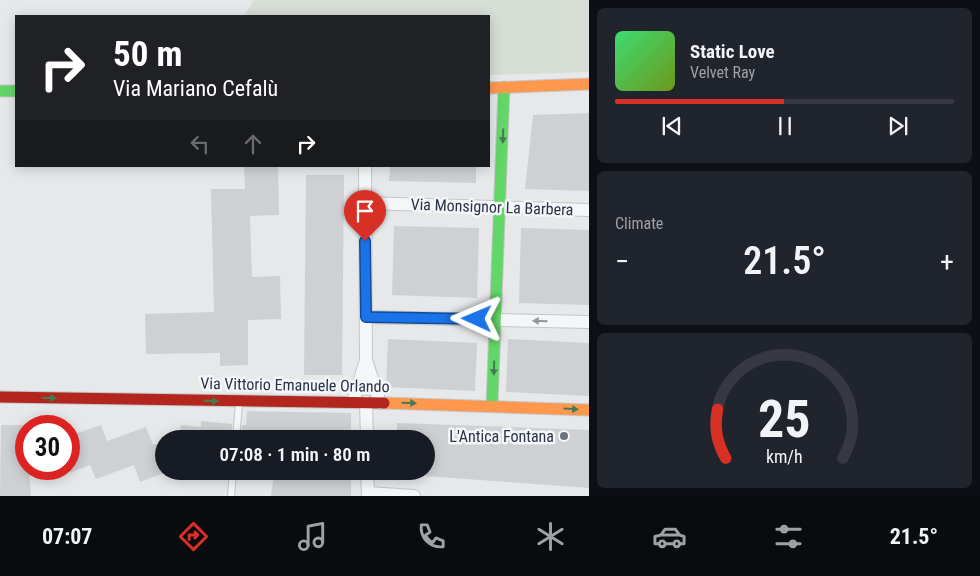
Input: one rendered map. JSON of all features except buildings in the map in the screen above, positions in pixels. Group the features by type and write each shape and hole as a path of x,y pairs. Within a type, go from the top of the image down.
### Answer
{"street":[{"path":"490,88 589,84"},
{"path":"492,406 504,87"},
{"path":"0,91 15,92"},
{"path":"365,430 360,402 366,360 366,167"},
{"name":"Via Monsignor La Barbera","path":"365,203 589,210"},
{"path":"366,317 589,322"},
{"path":"366,360 380,403"},
{"name":"Via Vittorio Emanuele Orlando","path":"0,397 239,402 360,402 589,410"},
{"path":"367,480 368,494 414,496"}],"lane":[{"path":"237,430 239,402"},
{"path":"231,496 232,480"}],"shaded area":[{"path":"254,0 589,0 589,72 490,75 490,15 245,15"}],"traffic: fast":[{"path":"492,405 504,87"},
{"path":"0,91 15,91"}],"traffic: slow":[{"path":"490,88 589,84"},
{"path":"384,403 589,410"}],"traffic: jam":[{"path":"0,397 384,403"}],"place":[{"name":"L'Antica Fontana","path":"564,436"}],"route":[{"path":"365,241 366,317 477,319"}]}
